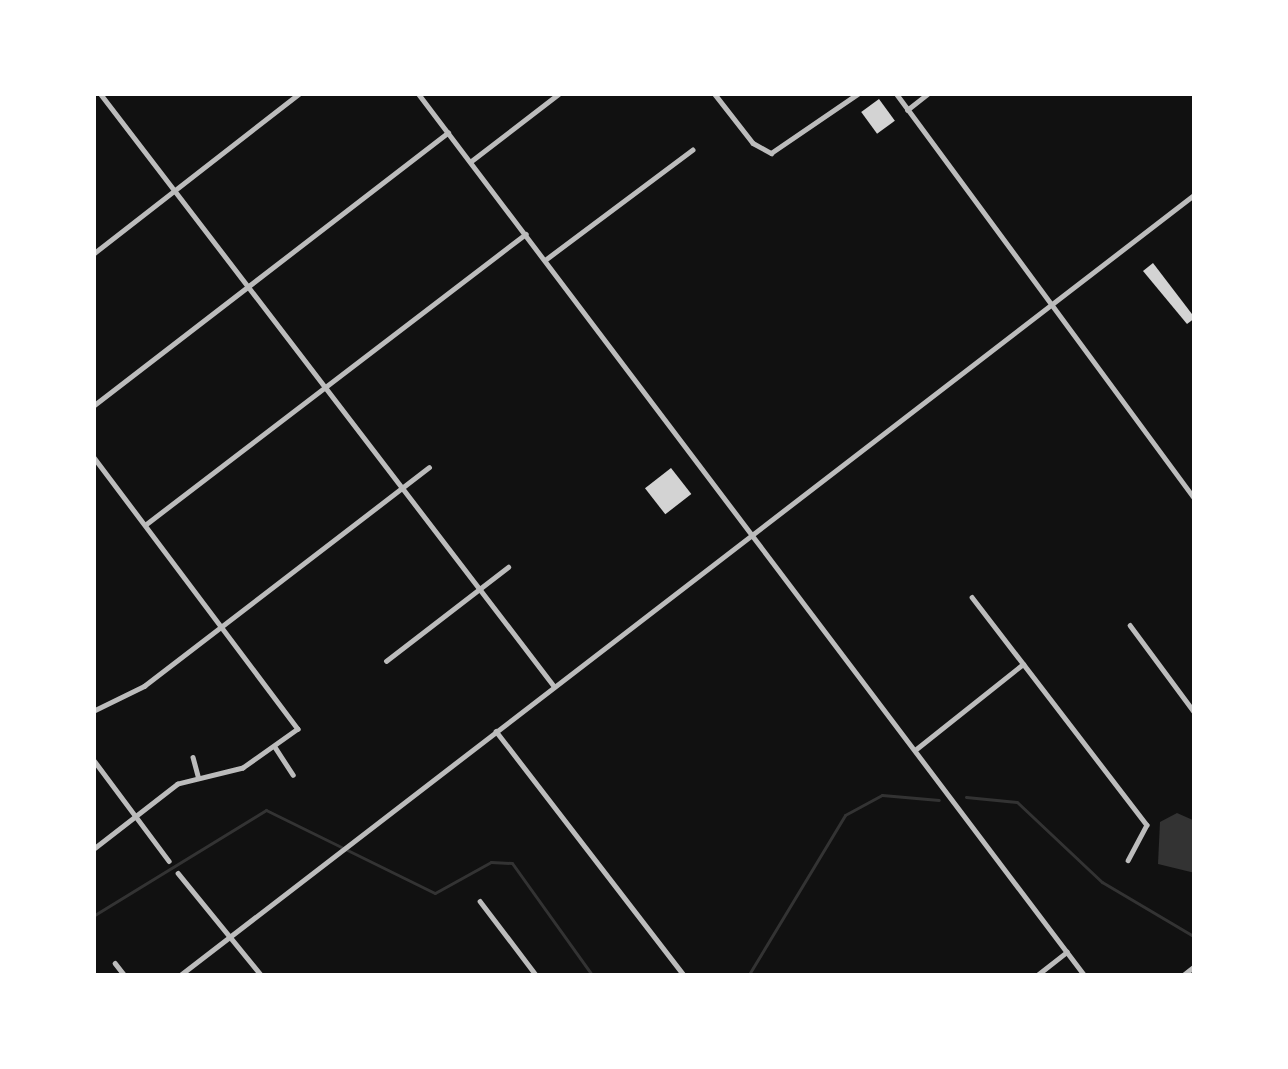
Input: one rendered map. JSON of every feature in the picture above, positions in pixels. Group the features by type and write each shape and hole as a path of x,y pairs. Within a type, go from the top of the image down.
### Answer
{"street":[{"path":"100,93 554,686"},
{"path":"93,254 300,93"},
{"path":"418,93 1085,976"},
{"path":"470,162 560,93"},
{"path":"714,93 753,143 771,153 859,93"},
{"path":"896,93 1195,499"},
{"path":"907,110 929,93"},
{"path":"93,406 448,133"},
{"path":"545,260 692,150"},
{"path":"179,976 1195,194"},
{"path":"145,525 525,234"},
{"path":"93,456 298,729 236,771 198,776 93,850"},
{"path":"93,711 144,686 429,466"},
{"path":"386,661 508,567"},
{"path":"972,597 1147,825 1128,860"},
{"path":"1130,625 1195,713"},
{"path":"915,750 1023,664"},
{"path":"496,731 685,976"},
{"path":"275,747 293,775"},
{"path":"193,757 198,776"},
{"path":"93,759 169,861"},
{"path":"178,873 262,976"},
{"path":"480,902 537,976"},
{"path":"1036,976 1067,952"},
{"path":"115,963 125,976"},
{"path":"1182,976 1195,966"}],"shaded area":[{"path":"1177,813 1195,821 1195,873 1158,864 1160,822"}],"building":[{"path":"879,99 895,121 877,134 861,112"},
{"path":"1153,263 1195,318 1187,324 1143,271"},
{"path":"671,468 691,494 665,514 645,488"}],"waterway":[{"path":"748,976 845,815 882,795 939,800"},
{"path":"966,797 1017,802 1102,882 1195,937"},
{"path":"93,916 266,810 435,893 491,862 512,863 593,976"}]}
